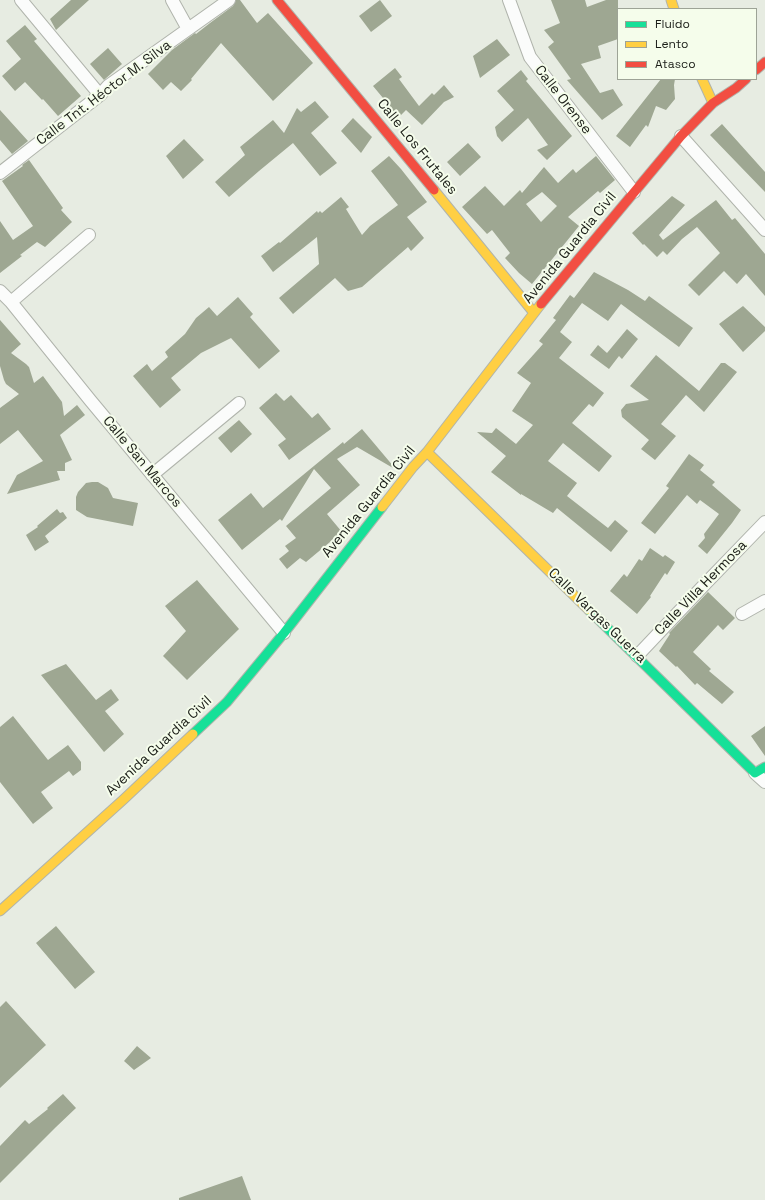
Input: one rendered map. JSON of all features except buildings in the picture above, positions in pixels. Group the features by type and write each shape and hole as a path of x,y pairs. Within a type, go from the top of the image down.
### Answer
{"main road":[{"name":"Calle Los Frutales","path":"277,0 392,138 534,313"},
{"path":"757,69 765,62"},
{"path":"702,80 713,103"},
{"name":"Avenida Guardia Civil","path":"0,911 124,799 227,702 284,633 413,467 427,452 534,313 634,192 681,136 713,103 736,88 745,80"},
{"name":"Calle Vargas Guerra","path":"427,452 637,656 760,770"}],"street":[{"path":"21,0 100,96"},
{"path":"172,0 188,30"},
{"name":"Calle Tnt. Héctor M. Silva","path":"0,173 100,96 108,86 229,0"},
{"name":"Calle Orense","path":"509,0 530,56 634,192"},
{"path":"681,136 765,230"},
{"path":"11,302 89,235"},
{"name":"Calle San Marcos","path":"0,291 11,302 90,400 284,633"},
{"path":"152,475 239,403"},
{"name":"Calle Villa Hermosa","path":"637,656 765,522"},
{"path":"742,614 765,601"},
{"name":"Calle Vargas Guerra","path":"760,770 765,782"}],"traffic: fast":[{"path":"193,734 227,702 284,633 382,507"},
{"path":"589,610 755,773 765,767"}],"traffic: slow":[{"path":"671,0 674,8"},
{"path":"702,80 713,103"},
{"path":"434,190 534,313"},
{"path":"382,507 413,467 427,452 541,304"},
{"path":"427,452 589,610"},
{"path":"0,911 124,799 193,734"}],"traffic: jam":[{"path":"277,0 434,190"},
{"path":"757,69 765,62"},
{"path":"541,304 681,136 713,103 736,88 745,80"}]}
